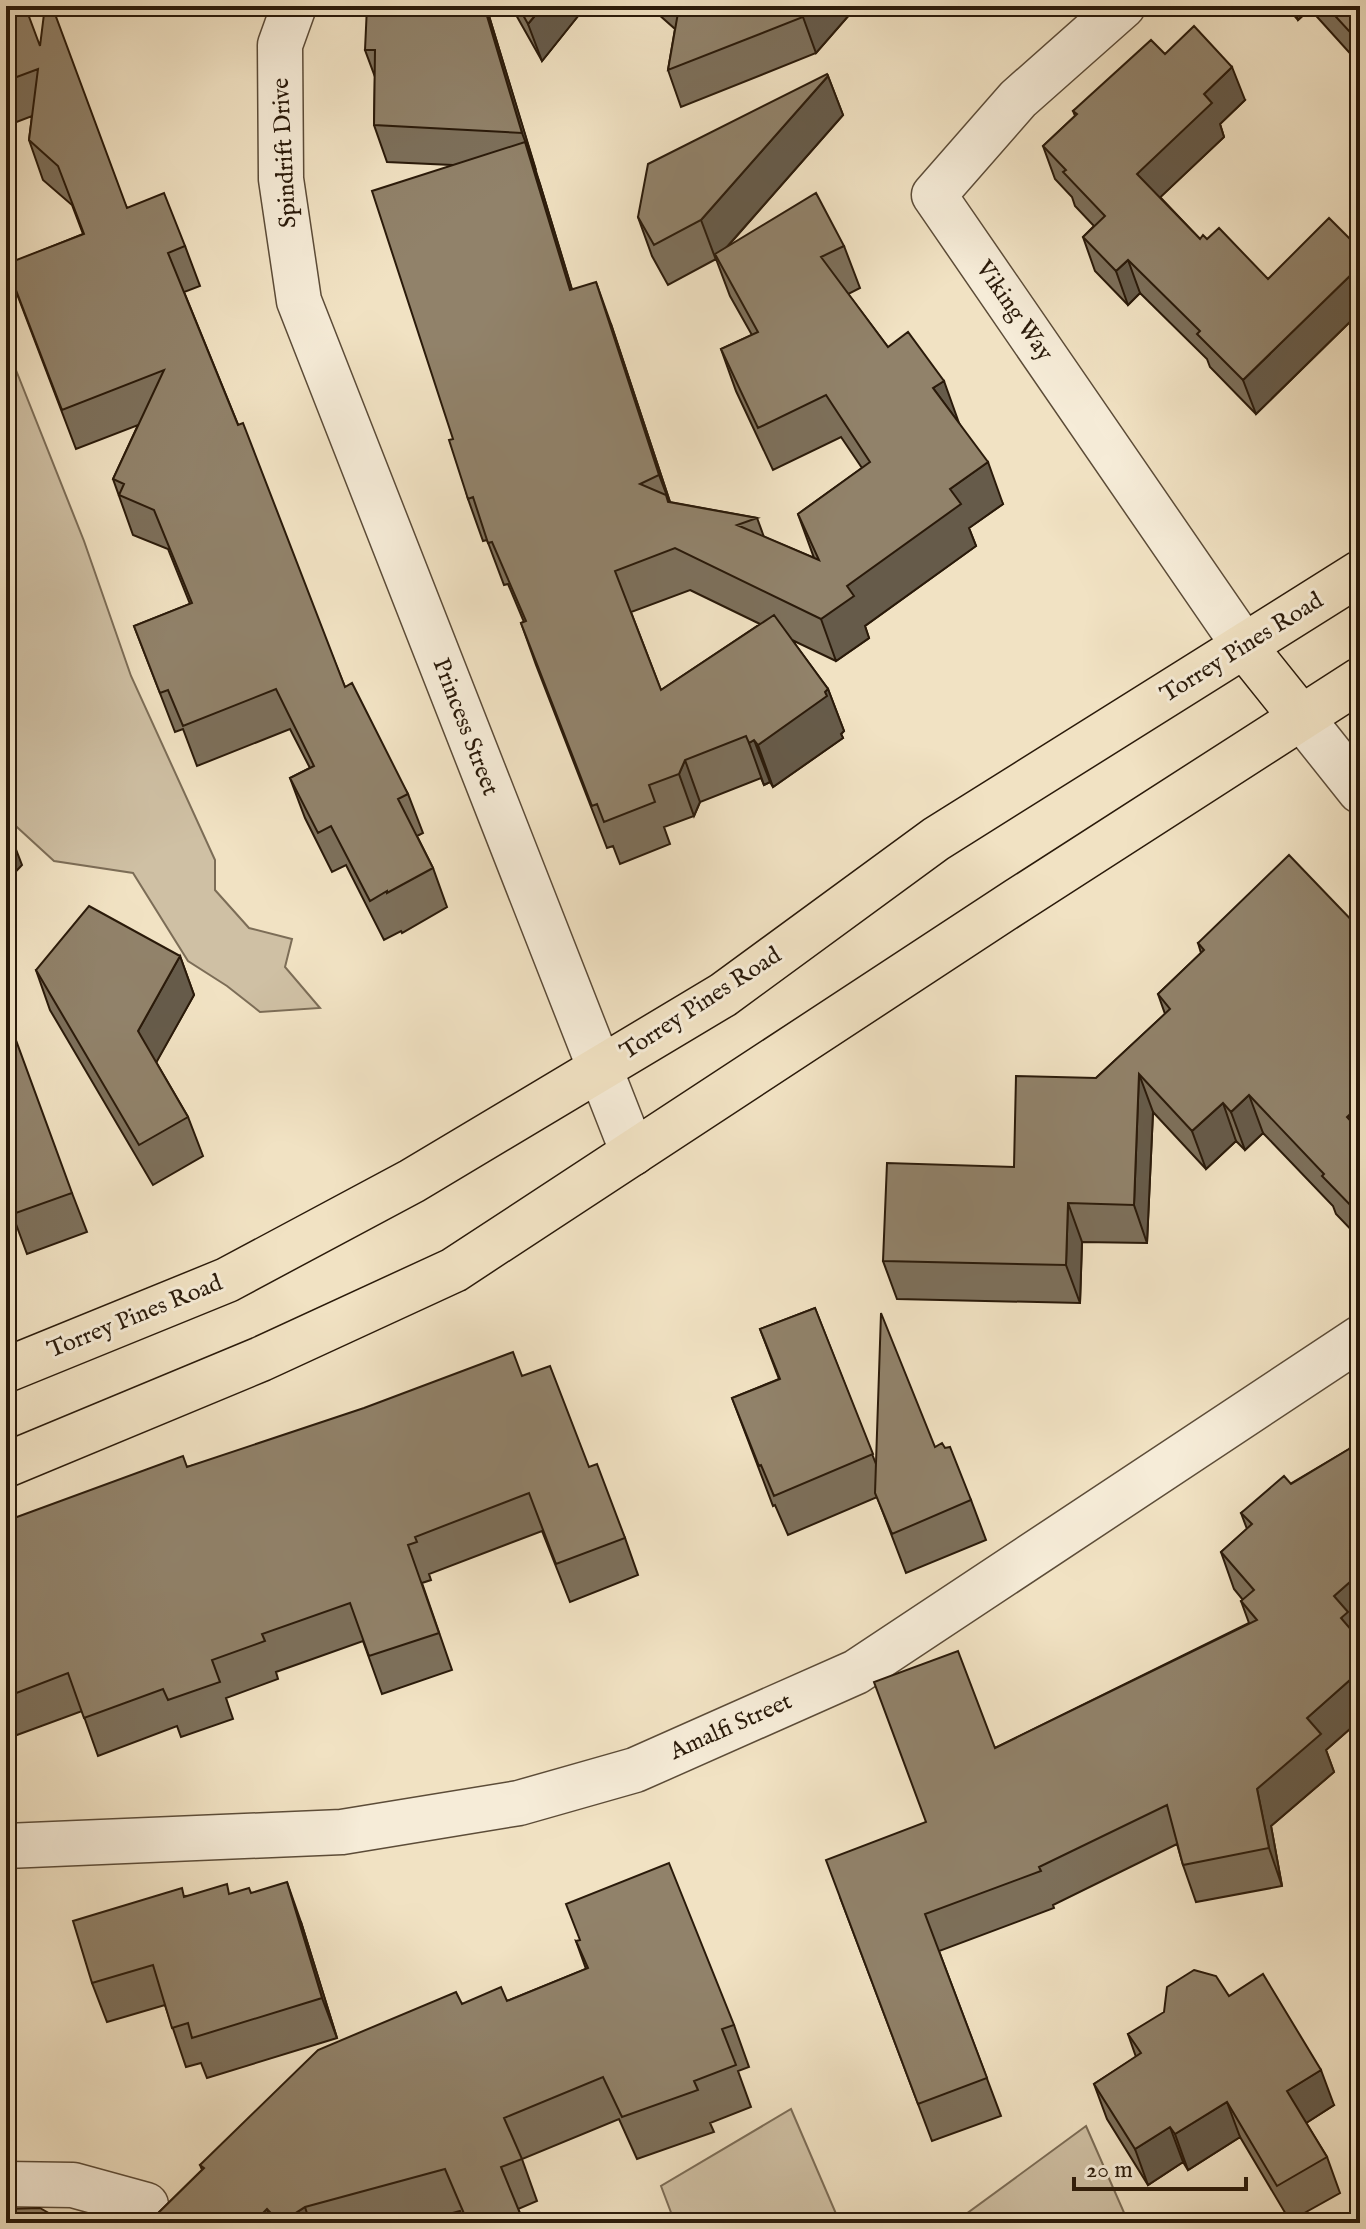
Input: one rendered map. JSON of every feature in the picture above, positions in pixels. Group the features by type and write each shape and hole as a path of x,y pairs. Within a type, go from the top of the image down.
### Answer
{"main road":[{"name":"Torrey Pines Road","path":"6,1370 227,1280 412,1181 723,995 936,839 1360,573"},
{"path":"1245,647 1301,717"},
{"path":"6,1465 261,1359 454,1270 1360,680"}],"street":[{"name":"Spindrift Drive","path":"294,6 280,45 281,179 299,301"},
{"name":"Viking Way","path":"1123,6 1018,99 934,195 1245,647"},
{"name":"Princess Street","path":"299,301 633,1153"},
{"path":"1301,717 1360,791"},
{"name":"Amalfi Street","path":"6,1846 342,1832 519,1803 635,1770 856,1672 1360,1338"},
{"path":"6,2184 73,2185 146,2205"}],"shaded area":[{"path":"6,345 84,541 131,676 215,860 215,890 249,928 292,939 285,967 320,1008 260,1012 188,961 133,873 54,861 6,817"},
{"path":"791,2109 840,2223 675,2223 661,2186"},
{"path":"1086,2126 1125,2215 1149,2223 963,2223 962,2217"}],"building":[{"path":"6,6 25,6 40,46 45,6 52,6 127,208 164,193 185,246 168,253 238,425 243,423 345,687 352,683 408,794 398,799 433,868 370,901 331,826 318,833 290,778 314,766 276,689 183,726 168,690 160,693 134,626 192,603 154,510 119,495 124,484 113,479 164,370 62,410 6,264 84,234 58,166 29,140 38,69 6,81"},
{"path":"367,6 484,6 522,133 374,125 375,50 365,50"},
{"path":"518,6 543,6 528,24"},
{"path":"678,6 812,6 803,17 668,70"},
{"path":"1326,6 1360,6 1360,43"},
{"path":"1194,26 1232,67 1204,94 1212,103 1137,174 1200,239 1203,235 1207,239 1219,228 1268,279 1329,218 1360,249 1360,266 1243,380 1197,334 1200,331 1128,260 1116,271 1083,237 1105,216 1043,146 1077,114 1073,111 1151,40 1165,54"},
{"path":"827,74 701,220 654,245 638,217 648,164"},
{"path":"525,142 570,290 596,282 659,475 640,484 666,495 668,502 757,518 737,525 819,560 798,514 870,462 826,395 758,428 721,349 758,332 715,254 816,193 844,246 821,257 888,347 908,332 944,381 933,388 988,462 950,489 961,504 847,586 854,596 821,619 675,548 615,571 661,690 774,615 828,689 825,692 827,696 758,745 754,740 749,743 746,736 685,760 679,774 649,785 655,802 604,822 597,804 592,806 521,623 526,621 492,542 488,543 473,497 468,499 449,440 453,439 372,191"},
{"path":"1289,855 1360,929 1360,1007 1352,1014 1360,1022 1360,1105 1347,1117 1360,1131 1360,1215 1249,1095 1231,1112 1223,1103 1192,1131 1139,1074 1134,1205 1068,1203 1066,1265 883,1261 887,1163 1014,1167 1016,1076 1096,1078 1170,1009 1158,994 1204,950 1198,943"},
{"path":"89,906 180,956 138,1031 188,1117 139,1145 36,970"},
{"path":"6,1013 72,1193 13,1214 6,1196"},
{"path":"815,1308 873,1454 774,1496 732,1398 780,1379 760,1329"},
{"path":"881,1313 935,1447 942,1443 945,1448 950,1447 971,1500 892,1534 875,1493"},
{"path":"513,1352 522,1376 550,1366 589,1467 597,1464 625,1538 556,1564 529,1493 415,1537 417,1542 408,1545 439,1633 369,1656 350,1603 262,1634 265,1641 212,1660 220,1682 168,1700 163,1689 84,1718 68,1673 6,1697 6,1521 183,1456 187,1467 364,1408"},
{"path":"1360,1439 1360,1573 1334,1596 1348,1612 1341,1618 1360,1640 1360,1671 1307,1718 1321,1734 1257,1789 1269,1848 1183,1865 1167,1805 1039,1867 1041,1871 925,1914 987,2078 918,2104 826,1860 926,1822 874,1682 958,1651 995,1748 1257,1620 1241,1601 1254,1590 1221,1552 1252,1524 1241,1513 1284,1476 1291,1484"},
{"path":"669,1863 734,2025 722,2029 736,2065 694,2081 698,2090 622,2117 603,2077 504,2118 522,2159 501,2167 524,2223 468,2223 445,2169 305,2207 280,2223 267,2209 253,2223 148,2223 204,2168 200,2165 318,2050 456,1992 462,2004 501,1987 507,2001 588,1968 576,1941 580,1940 566,1904"},
{"path":"287,1882 322,1998 192,2038 188,2023 172,2028 153,1965 92,1983 73,1921 182,1888 184,1897 227,1884 229,1894 249,1888 251,1893"},
{"path":"1194,1970 1216,1976 1229,1996 1263,1974 1321,2070 1287,2091 1327,2157 1277,2186 1227,2102 1175,2134 1170,2127 1135,2149 1094,2084 1141,2053 1128,2034 1164,2012 1167,1987"},
{"path":"40,2208 66,2223 6,2223 6,2209"}]}
